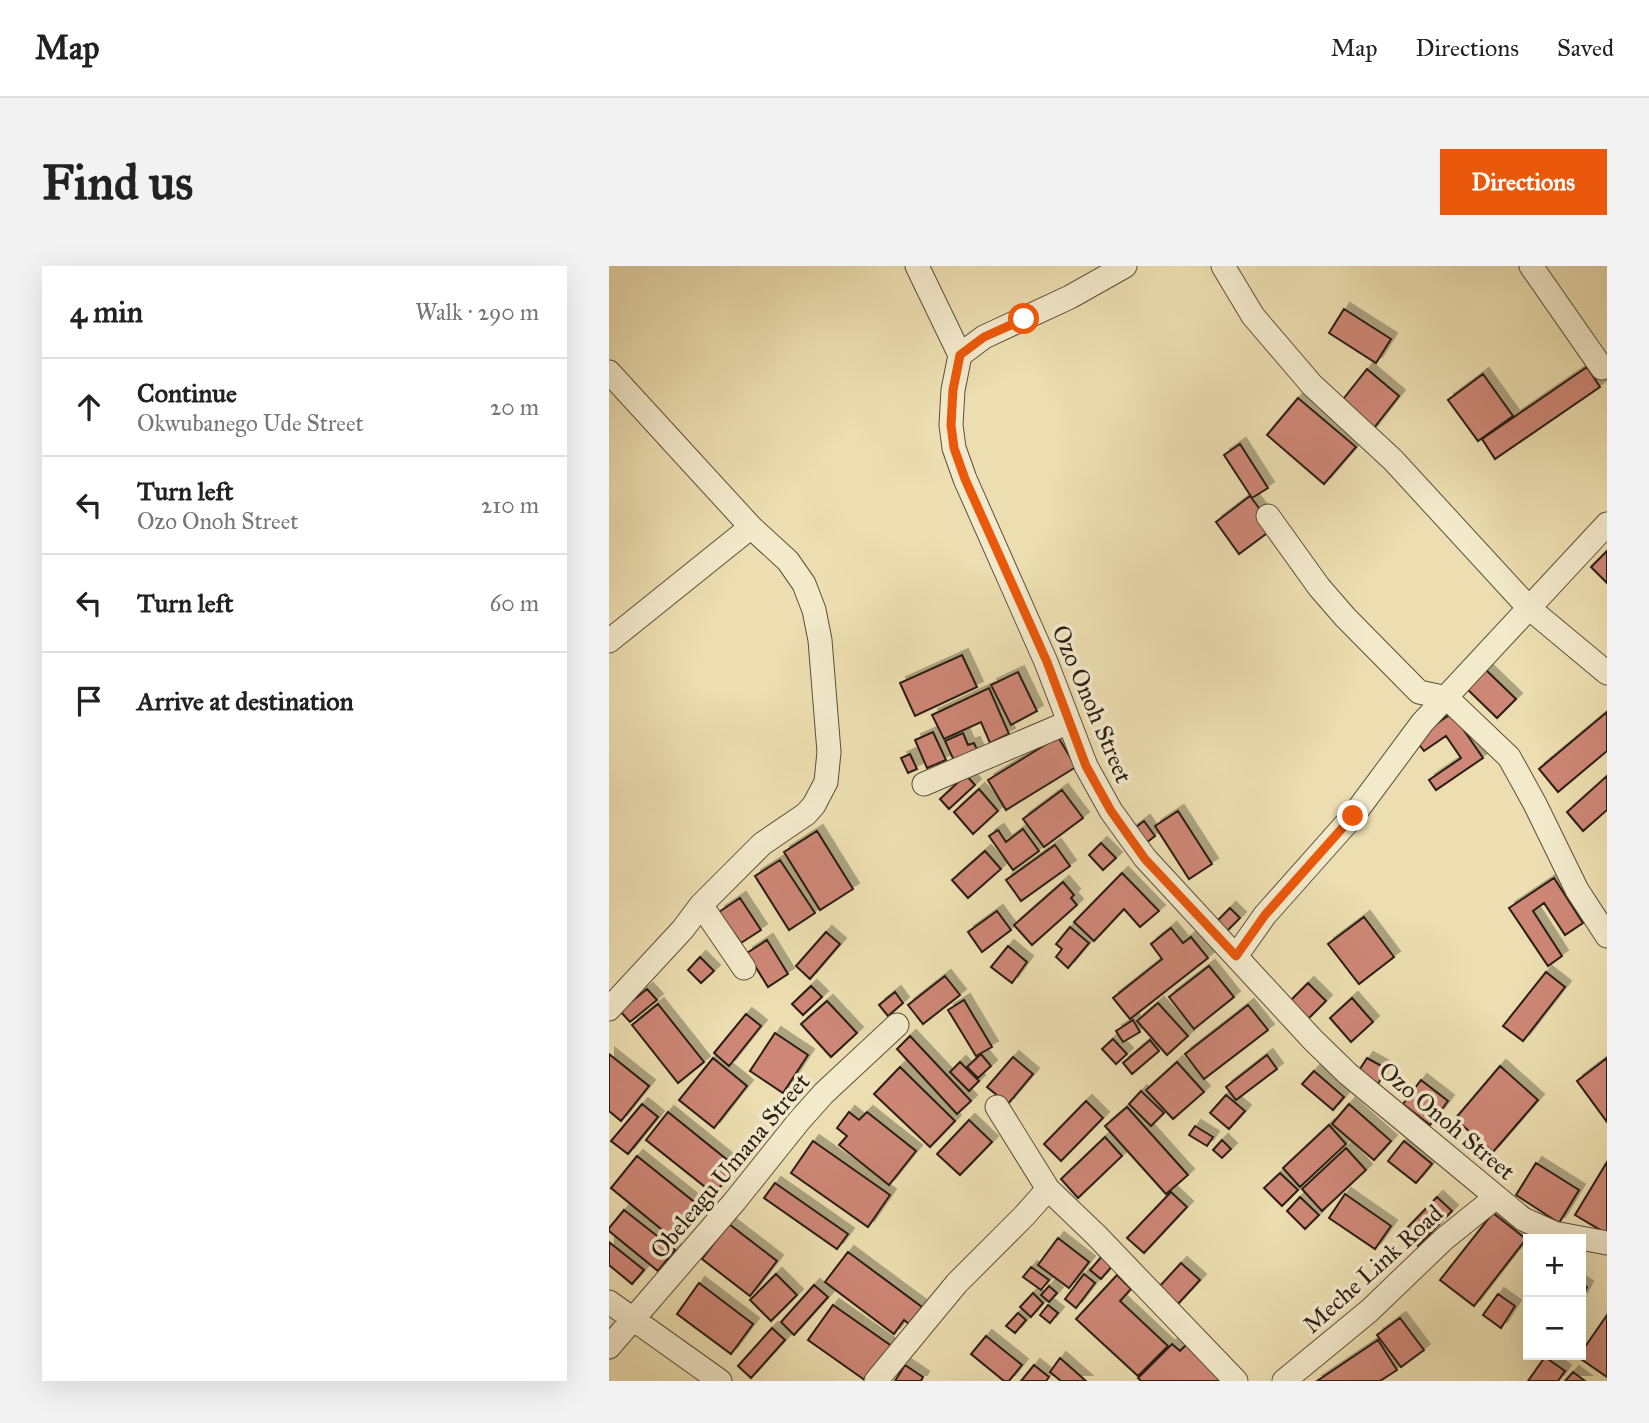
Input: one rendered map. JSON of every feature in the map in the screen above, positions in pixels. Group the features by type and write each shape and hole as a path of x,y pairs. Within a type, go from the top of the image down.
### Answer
{"street":[{"path":"917,266 960,355 984,337 1070,297 1125,266"},
{"path":"1223,266 1253,316 1312,385 1393,460 1529,608 1607,673"},
{"path":"1531,266 1602,368"},
{"name":"Ozo Onoh Street","path":"960,355 953,390 951,425 954,448 965,479 1047,662 1086,766 1111,811 1145,859 1313,1040 1348,1074 1523,1219 1554,1233 1607,1243"},
{"path":"609,372 751,527 796,570 814,610 820,640 829,752 829,770 819,795 806,814 762,844 701,905 683,929 609,1009"},
{"path":"1268,516 1319,587 1419,692 1447,698 1509,757 1577,890 1607,936"},
{"path":"1236,956 1265,915 1353,816 1422,723 1607,524"},
{"path":"609,642 751,527"},
{"path":"924,784 1069,722"},
{"path":"701,905 744,968"},
{"name":"Obeleagu Umana Street","path":"609,1347 751,1183 807,1112 897,1024"},
{"path":"997,1107 1048,1189 1097,1234 1236,1381"},
{"path":"876,1381 957,1283 1048,1189"},
{"name":"Meche Link Road","path":"1285,1381 1369,1311 1444,1239 1496,1197"},
{"path":"609,1302 720,1381"}],"building":[{"path":"1344,309 1391,339 1376,363 1329,333"},
{"path":"1587,367 1600,387 1495,459 1482,439"},
{"path":"1367,369 1399,396 1370,433 1337,407"},
{"path":"1483,374 1513,416 1478,441 1448,400"},
{"path":"1298,398 1356,447 1324,484 1267,435"},
{"path":"1240,444 1268,488 1252,498 1224,455"},
{"path":"1250,496 1274,528 1239,554 1216,522"},
{"path":"1607,551 1607,583 1591,567"},
{"path":"962,655 977,687 915,716 900,683"},
{"path":"1483,667 1516,699 1497,718 1464,686"},
{"path":"1018,672 1037,711 1011,725 991,685"},
{"path":"989,688 1009,734 990,743 981,722 944,739 932,715"},
{"path":"1607,712 1607,751 1558,792 1539,769"},
{"path":"1452,713 1483,758 1436,790 1429,780 1461,758 1446,736 1424,751 1415,739"},
{"path":"933,732 946,760 927,768 915,740"},
{"path":"963,733 968,745 974,743 979,754 956,765 945,741"},
{"path":"1058,737 1076,767 1006,810 988,780"},
{"path":"910,754 917,769 908,773 901,758"},
{"path":"966,775 975,785 949,809 940,799"},
{"path":"1607,776 1607,810 1583,831 1567,812"},
{"path":"979,789 998,811 973,834 954,812"},
{"path":"1062,790 1083,818 1044,847 1023,819"},
{"path":"1178,811 1212,864 1189,879 1155,826"},
{"path":"1144,821 1155,836 1142,846 1131,831"},
{"path":"1023,829 1039,851 1013,870 989,836 998,830 1006,842"},
{"path":"817,831 853,889 820,910 784,852"},
{"path":"1101,843 1116,858 1103,870 1089,855"},
{"path":"1055,845 1070,866 1021,901 1006,880"},
{"path":"985,851 1001,869 968,898 952,880"},
{"path":"780,860 815,913 789,930 755,876"},
{"path":"1122,873 1159,911 1140,927 1124,909 1094,941 1074,922"},
{"path":"1554,878 1583,923 1565,935 1544,903 1533,911 1562,956 1548,966 1509,908"},
{"path":"1063,882 1074,895 1071,898 1077,905 1032,945 1014,925"},
{"path":"740,898 761,930 741,943 719,912"},
{"path":"1230,908 1240,918 1227,931 1217,921"},
{"path":"997,911 1011,930 982,952 968,932"},
{"path":"1364,917 1394,957 1359,984 1328,944"},
{"path":"1070,927 1089,943 1068,968 1056,957 1062,949 1056,944"},
{"path":"1171,928 1183,943 1191,937 1208,958 1130,1019 1113,998 1162,959 1151,944"},
{"path":"826,932 840,944 810,979 796,966"},
{"path":"767,940 788,974 768,987 747,953"},
{"path":"1008,946 1027,962 1012,983 991,967"},
{"path":"700,957 714,971 701,983 688,970"},
{"path":"1209,966 1234,997 1194,1029 1169,997"},
{"path":"1546,972 1565,987 1523,1041 1503,1026"},
{"path":"945,976 960,995 923,1024 908,1005"},
{"path":"1308,983 1326,1001 1306,1021 1288,1003"},
{"path":"811,986 822,997 803,1015 792,1004"},
{"path":"647,989 657,1000 630,1022 620,1011"},
{"path":"895,992 903,1003 888,1016 879,1005"},
{"path":"1352,998 1373,1022 1351,1042 1330,1018"},
{"path":"964,1000 992,1047 976,1056 948,1010"},
{"path":"827,1001 857,1033 831,1057 801,1024"},
{"path":"1158,1003 1188,1036 1167,1055 1137,1021"},
{"path":"658,1004 704,1062 678,1083 632,1025"},
{"path":"1248,1005 1268,1030 1204,1079 1185,1054"},
{"path":"746,1014 761,1026 729,1066 714,1053"},
{"path":"1133,1020 1140,1032 1123,1042 1116,1031"},
{"path":"775,1033 808,1055 783,1093 750,1071"},
{"path":"910,1036 971,1101 957,1114 897,1049"},
{"path":"1113,1039 1127,1054 1116,1064 1102,1049"},
{"path":"1150,1040 1159,1051 1132,1074 1123,1063"},
{"path":"609,1054 649,1086 621,1121 609,1111"},
{"path":"981,1054 991,1066 978,1078 967,1067"},
{"path":"1267,1055 1277,1069 1236,1100 1226,1087"},
{"path":"1013,1057 1033,1074 1008,1104 987,1087"},
{"path":"713,1058 747,1086 714,1128 679,1100"},
{"path":"1367,1058 1387,1069 1378,1084 1358,1072"},
{"path":"1607,1058 1607,1122 1577,1081"},
{"path":"960,1062 979,1081 969,1091 950,1072"},
{"path":"1177,1062 1204,1092 1173,1119 1146,1090"},
{"path":"1500,1066 1538,1100 1493,1152 1455,1119"},
{"path":"900,1067 955,1121 930,1147 874,1094"},
{"path":"1314,1071 1344,1097 1333,1110 1302,1084"},
{"path":"1421,1080 1448,1101 1430,1125 1403,1104"},
{"path":"1141,1091 1164,1113 1151,1126 1129,1104"},
{"path":"1226,1095 1245,1111 1229,1129 1210,1113"},
{"path":"1086,1101 1103,1118 1061,1161 1044,1144"},
{"path":"642,1104 658,1117 628,1154 611,1141"},
{"path":"1349,1104 1391,1141 1374,1160 1332,1124"},
{"path":"1127,1107 1188,1175 1166,1194 1105,1126"},
{"path":"668,1112 736,1167 714,1194 646,1140"},
{"path":"849,1112 859,1120 867,1112 916,1151 889,1185 839,1145 847,1136 837,1128"},
{"path":"969,1120 992,1142 960,1175 937,1154"},
{"path":"1329,1125 1346,1144 1300,1187 1283,1168"},
{"path":"1195,1126 1213,1137 1207,1146 1189,1135"},
{"path":"1105,1137 1122,1156 1078,1198 1061,1179"},
{"path":"1222,1140 1231,1149 1222,1158 1213,1150"},
{"path":"813,1141 890,1195 868,1227 791,1173"},
{"path":"1404,1141 1432,1164 1416,1183 1388,1161"},
{"path":"1346,1148 1366,1170 1322,1211 1302,1189"},
{"path":"637,1156 703,1209 677,1242 611,1188"},
{"path":"1607,1162 1607,1234 1575,1215"},
{"path":"1536,1163 1579,1190 1559,1223 1516,1195"},
{"path":"1280,1173 1298,1190 1282,1206 1264,1188"},
{"path":"775,1183 848,1234 837,1249 764,1198"},
{"path":"1171,1192 1187,1207 1144,1253 1127,1238"},
{"path":"1345,1194 1391,1226 1375,1249 1329,1218"},
{"path":"1300,1197 1319,1215 1305,1229 1287,1211"},
{"path":"1437,1197 1452,1211 1418,1246 1404,1231"},
{"path":"624,1210 675,1250 658,1271 609,1231"},
{"path":"1493,1213 1523,1237 1523,1243 1474,1306 1440,1280"},
{"path":"729,1224 777,1261 750,1296 702,1259"},
{"path":"1058,1238 1089,1262 1069,1288 1038,1265"},
{"path":"609,1242 644,1270 632,1284 609,1265"},
{"path":"848,1252 922,1307 909,1324 904,1320 894,1334 825,1282"},
{"path":"1102,1256 1113,1265 1101,1279 1090,1270"},
{"path":"1181,1263 1200,1280 1178,1304 1159,1287"},
{"path":"1031,1267 1049,1280 1041,1290 1023,1277"},
{"path":"776,1274 797,1295 771,1321 750,1300"},
{"path":"1084,1274 1095,1283 1076,1308 1065,1299"},
{"path":"1117,1275 1131,1289 1120,1301 1168,1346 1138,1376 1076,1319"},
{"path":"699,1283 753,1324 731,1354 677,1314"},
{"path":"814,1285 828,1297 794,1335 781,1322"},
{"path":"1049,1286 1057,1293 1049,1302 1041,1295"},
{"path":"1033,1293 1043,1303 1031,1317 1020,1307"},
{"path":"1498,1294 1515,1306 1501,1328 1483,1315"},
{"path":"833,1305 893,1347 866,1381 808,1340"},
{"path":"1048,1305 1058,1313 1050,1323 1040,1315"},
{"path":"1018,1313 1026,1320 1015,1333 1006,1326"},
{"path":"1607,1315 1607,1377 1582,1360 1586,1360 1586,1345"},
{"path":"1400,1318 1424,1350 1401,1367 1377,1335"},
{"path":"772,1328 785,1340 751,1378 738,1366"},
{"path":"986,1336 1022,1365 1009,1381 1004,1381 971,1354"},
{"path":"1378,1340 1397,1370 1380,1381 1317,1381"},
{"path":"1172,1344 1180,1351 1186,1345 1222,1381 1141,1381 1138,1378"},
{"path":"1060,1358 1086,1381 1061,1381 1050,1372"},
{"path":"1543,1360 1549,1360 1565,1371 1558,1381 1528,1381"},
{"path":"905,1365 923,1377 921,1381 895,1381"},
{"path":"1034,1365 1049,1377 1046,1381 1021,1381"},
{"path":"1573,1372 1585,1381 1565,1381"}],"route":[{"path":"1024,319 984,337 960,355 953,390 951,425 954,448 965,479 1047,662 1086,766 1111,811 1145,859 1236,956 1265,915 1353,816"}]}
